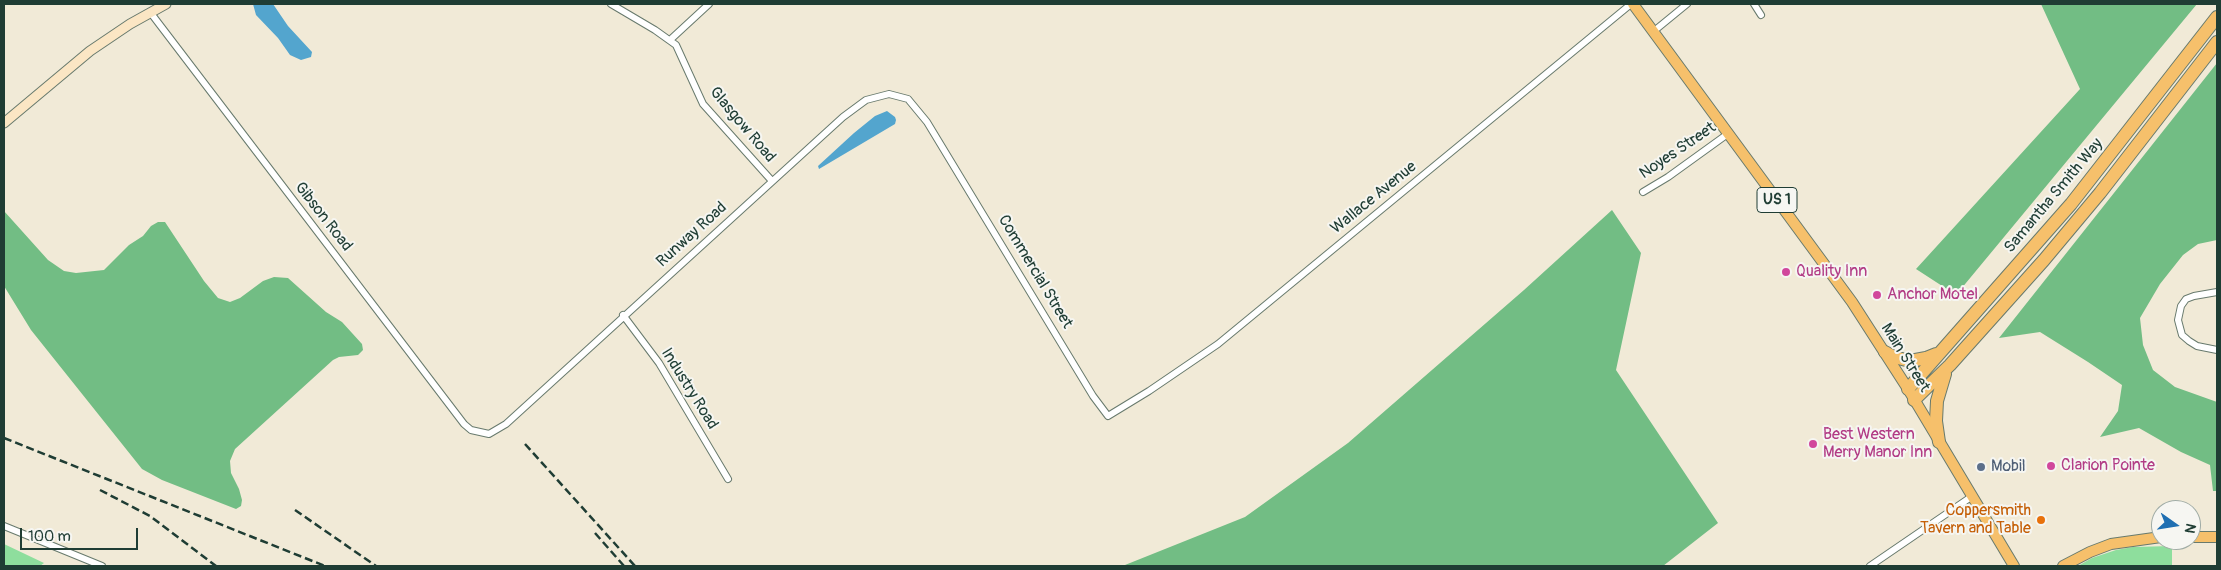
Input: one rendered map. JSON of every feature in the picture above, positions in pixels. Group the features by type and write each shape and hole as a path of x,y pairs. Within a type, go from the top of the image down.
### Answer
{"highway":[{"name":"Samantha Smith Way","path":"1911,394 1944,348 2065,211 2217,17"},
{"name":"Samantha Smith Way","path":"1911,394 1950,365 2082,216 2217,42"},
{"path":"1885,352 1894,358 1910,361 1926,358 1944,348"},
{"path":"1939,442 1936,421 1937,401 1941,384 1950,365"}],"main road":[{"name":"Main Street","path":"1632,4 1654,30 1852,302 1911,394 2014,566"},
{"path":"2201,537 2217,537"},
{"path":"2063,566 2110,544 2151,538"}],"street":[{"path":"4,123 90,51 150,12 166,4"},
{"name":"Glasgow Road","path":"611,4 670,40 679,50 703,104 772,181"},
{"path":"670,40 709,4"},
{"name":"Wallace Avenue","path":"1129,404 1218,344 1632,4"},
{"path":"1654,30 1687,4"},
{"path":"1754,4 1761,15"},
{"name":"Gibson Road","path":"150,12 459,417 471,430 479,434"},
{"name":"Runway Road","path":"479,434 494,433 506,424 859,104 872,97 889,94 904,97 914,105 927,122"},
{"name":"Commercial Street","path":"927,122 1093,396 1108,416 1129,404"},
{"name":"Noyes Street","path":"1643,192 1668,177 1729,133"},
{"path":"2217,292 2186,299 2181,306 2178,320 2182,335 2189,341 2196,346 2217,350"},
{"name":"Industry Road","path":"623,316 658,363 728,479"},
{"path":"1870,566 1971,497"},
{"path":"4,526 102,566"}],"green space":[{"path":"2041,4 2197,4 1956,295 1916,269 2080,89"},
{"path":"2217,63 2217,240 2198,244 2183,255 2160,284 2140,318 2143,345 2153,370 2175,387 2217,402 2217,491 2213,491 2210,465 2181,452 2139,428 2100,437 2118,411 2122,385 2040,332 1999,338"},
{"path":"1612,210 1641,253 1616,370 1718,523 1663,566 1125,566 1245,517 1348,443 1524,290"},
{"path":"4,211 48,260 64,271 76,273 104,270 129,245 143,236 151,226 158,222 165,222 204,281 218,298 230,302 240,298 263,281 274,277 288,278 326,312 342,322 362,344 363,350 358,355 339,357 333,360 235,449 230,461 231,473 242,500 241,506 236,509 162,480 142,469 31,330 4,286"},
{"path":"4,544 44,563 40,566 4,566"},
{"path":"2151,547 2151,550 2172,550 2172,566 2078,566 2092,558 2116,550"}],"water":[{"path":"253,4 273,4 288,26 312,52 311,57 301,60 290,55 278,38 256,15"},
{"path":"887,111 895,117 895,124 819,169 818,166 854,133 875,116"}],"railway":[{"path":"4,438 325,566"},
{"path":"525,444 635,566"},
{"path":"100,490 150,516 216,566"},
{"path":"295,510 376,566"},
{"path":"595,533 624,566"}],"place":[{"name":"Quality Inn","path":"1786,272"},
{"name":"Anchor Motel","path":"1877,295"},
{"name":"Best Western Merry Manor Inn","path":"1813,444"},
{"name":"Clarion Pointe","path":"2051,466"},
{"name":"Mobil","path":"1981,467"},
{"name":"Coppersmith Tavern and Table","path":"2041,520"}]}
